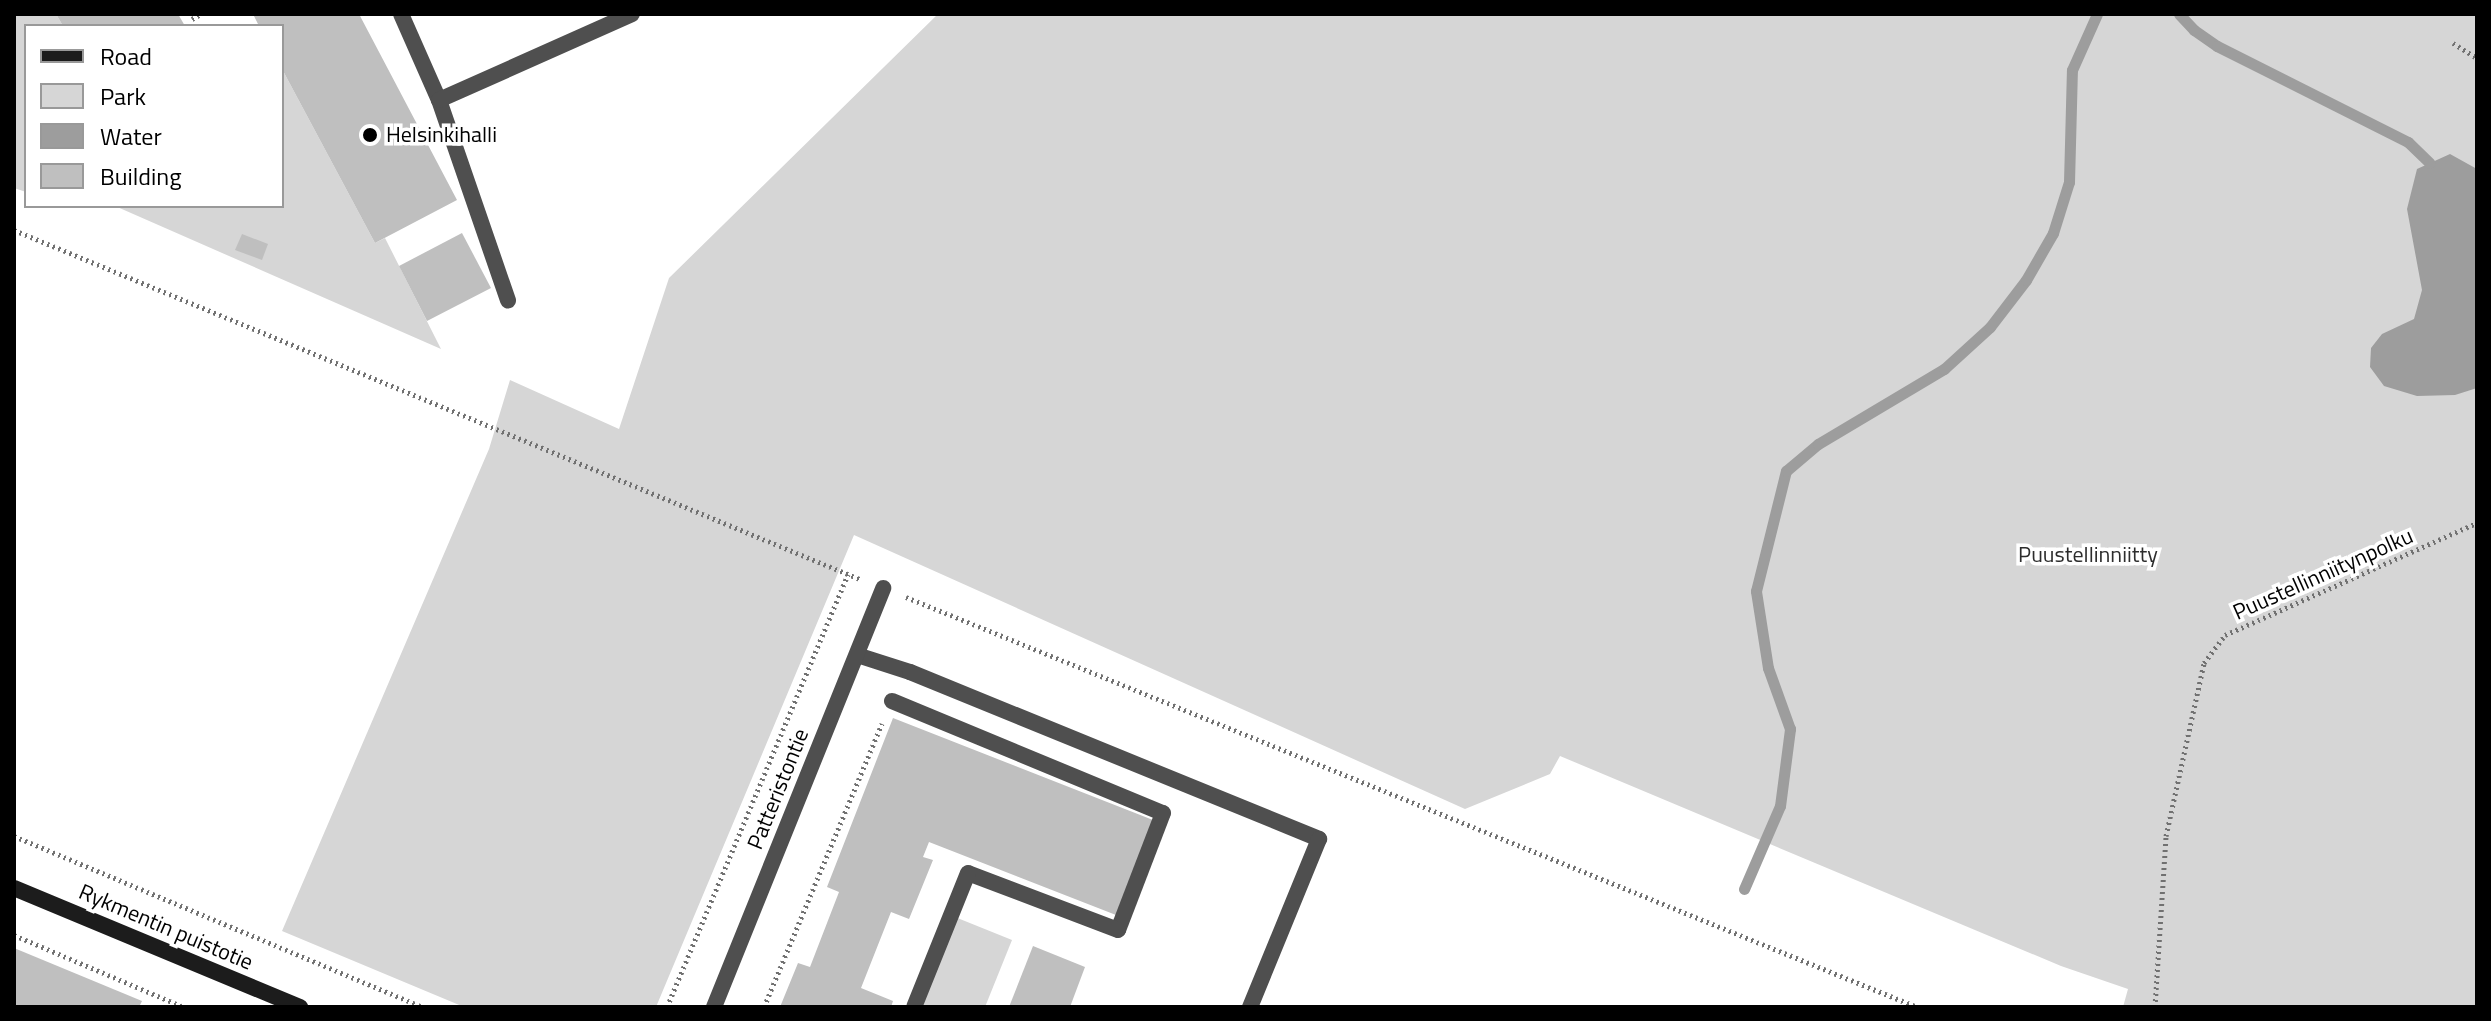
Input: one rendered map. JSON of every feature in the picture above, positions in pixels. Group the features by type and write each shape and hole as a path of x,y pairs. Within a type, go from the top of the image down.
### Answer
{"street":[{"path":"401,14 439,100 508,300"},
{"path":"439,100 632,14"},
{"name":"Patteristontie","path":"714,1007 883,588"},
{"path":"857,655 925,678 1319,839 1250,1007"},
{"path":"892,701 1163,813 1118,930 968,873 914,1007"},
{"name":"Rykmentin puistotie","path":"14,888 300,1007"}],"path":[{"path":"192,19 201,14"},
{"path":"2453,43 2477,58"},
{"path":"14,230 848,574 1917,1007"},
{"name":"Puustellinniitynpolku","path":"2155,1007 2166,836 2204,663 2225,635 2477,523"},
{"path":"667,1007 848,574"},
{"path":"764,1007 892,701"},
{"path":"14,836 423,1007"},
{"path":"14,935 184,1007"}],"green space":[{"path":"14,14 56,14 62,24 24,24 24,191 14,188"},
{"name":"Puustellinniitty","path":"938,14 2477,14 2477,1007 2123,1007 2128,989 2061,966 1560,756 1550,774 1465,809 854,535 656,1007 464,1007 282,931 489,449 510,380 619,429 669,278"},
{"path":"284,73 375,243 385,238 441,349 120,208 284,208"},
{"path":"950,915 1012,940 985,1007 914,1007"}],"water":[{"path":"2450,154 2477,169 2477,388 2455,395 2417,396 2384,386 2370,367 2371,348 2382,334 2414,319 2422,290 2407,209 2417,169"}],"building":[{"path":"56,14 178,14 184,24 62,24"},
{"name":"Helsinkihalli","path":"253,14 359,14 457,200 375,243 284,73 284,24 258,24"},
{"path":"462,233 491,288 427,321 399,266"},
{"path":"242,234 268,244 262,260 235,250"},
{"path":"893,718 1153,820 1116,915 929,842 923,857 933,860 909,919 891,912 861,988 893,1001 891,1007 780,1007 798,963 810,967 839,892 827,887"},
{"path":"1033,946 1085,967 1070,1007 1009,1007"},
{"path":"14,948 142,1001 139,1007 14,1007"}],"waterway":[{"path":"1744,889 1780,806 1790,729 1768,668 1756,591 1786,471 1818,444 1944,369 1990,327 2026,280 2053,233 2069,182 2072,70 2097,14"},
{"path":"2179,14 2194,30 2217,46 2408,142 2430,163"}],"place":[{"name":"Helsinkihalli","path":"370,135"}]}
